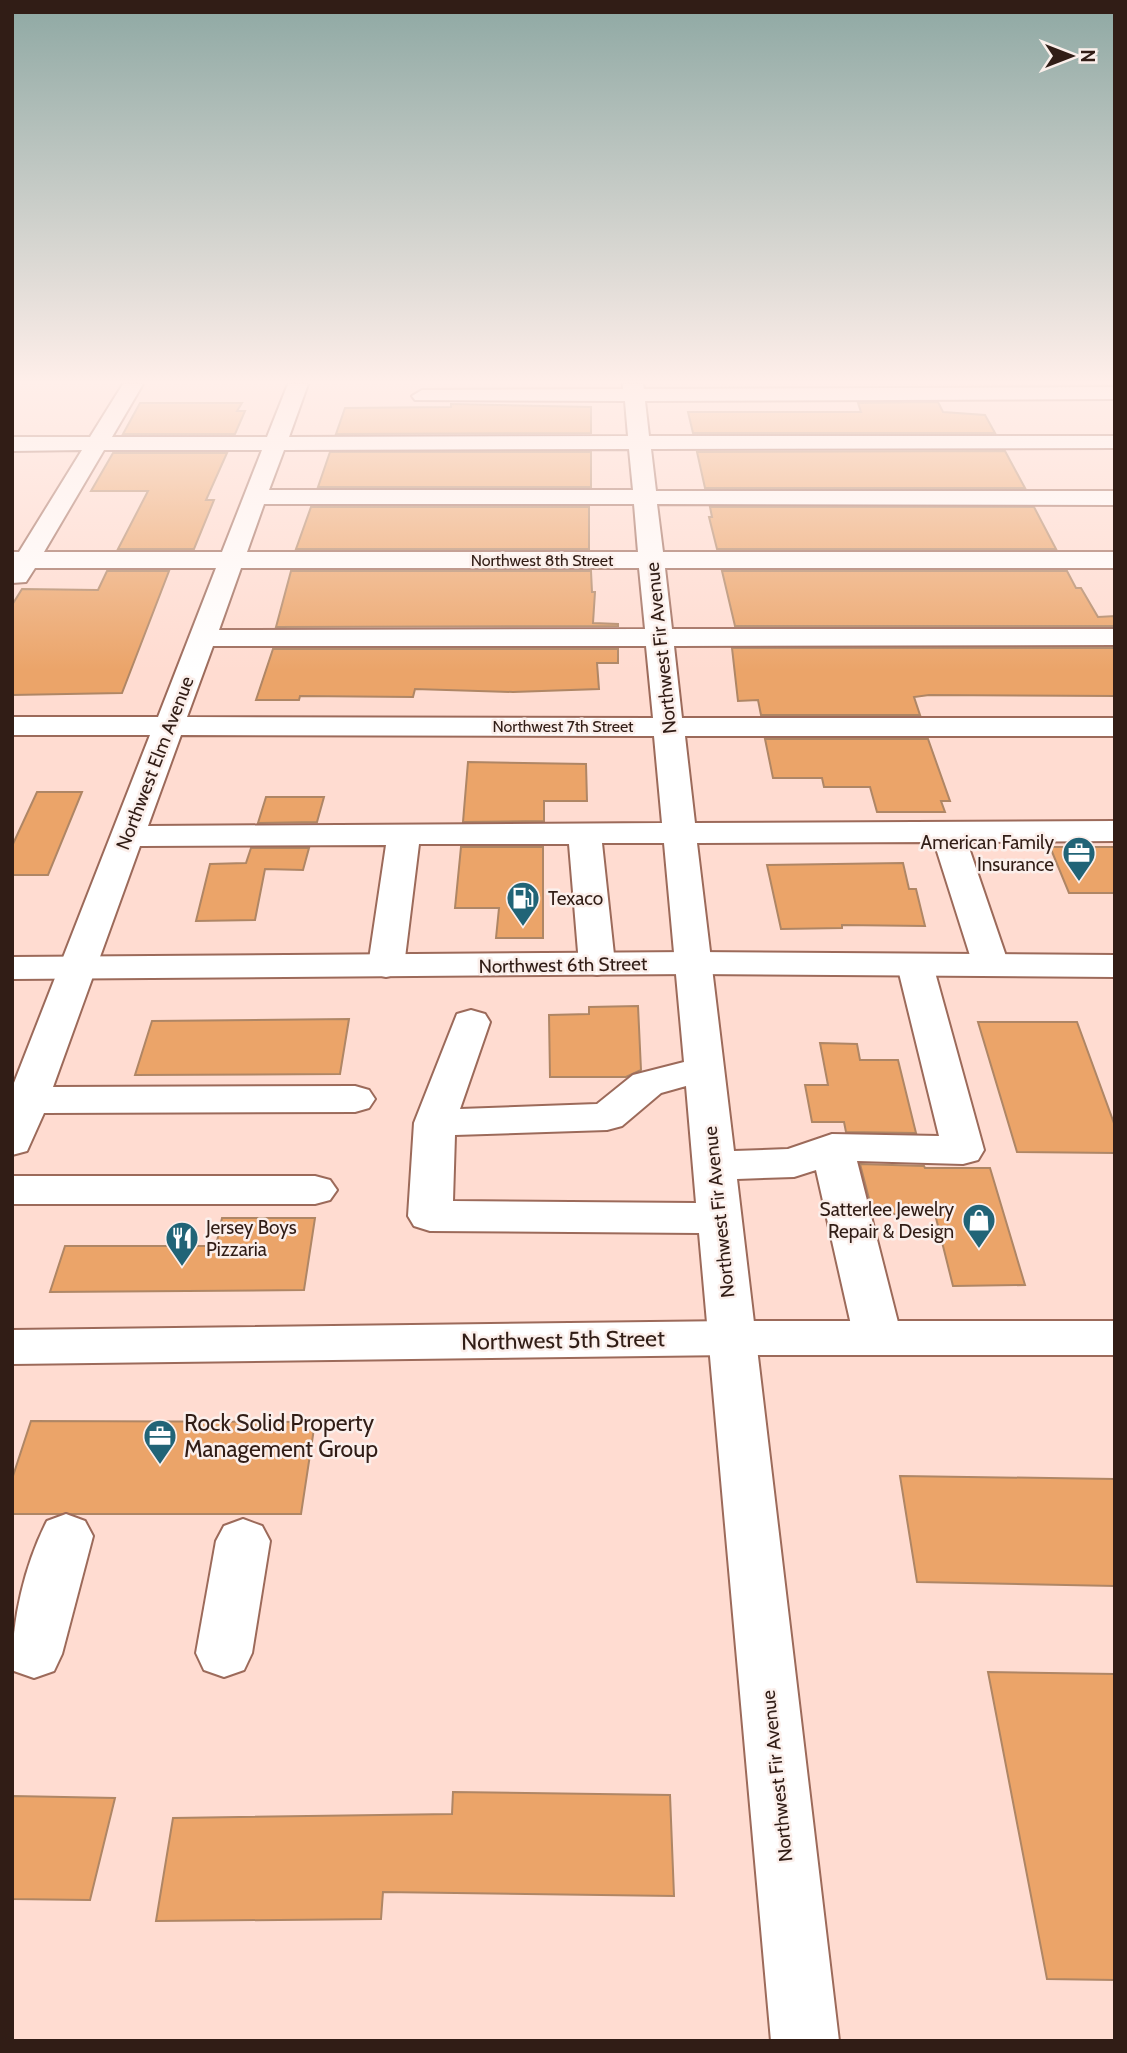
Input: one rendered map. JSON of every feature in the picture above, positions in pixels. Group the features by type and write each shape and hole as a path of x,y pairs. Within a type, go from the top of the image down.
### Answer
{"street":[{"path":"12,585 20,560 73,480"},
{"name":"Northwest Elm Avenue","path":"12,1142 262,480"},
{"name":"Northwest Fir Avenue","path":"643,480 805,2041"},
{"path":"1066,480 1115,558"},
{"path":"256,497 1115,498"},
{"name":"Northwest 8th Street","path":"20,560 1115,558"},
{"path":"203,638 659,635 1115,637"},
{"name":"Northwest 7th Street","path":"12,726 1115,727"},
{"path":"127,836 1115,831"},
{"path":"947,832 991,965"},
{"path":"586,834 597,964"},
{"path":"386,966 404,835"},
{"name":"Northwest 6th Street","path":"12,968 693,963 1114,968"},
{"path":"714,1166 794,1163 832,1147 963,1150 915,965"},
{"path":"471,1022 435,1123 430,1216 720,1218"},
{"path":"435,1123 607,1117 647,1084 704,1069"},
{"path":"27,1100 355,1099"},
{"path":"832,1147 878,1338"},
{"path":"12,1189 315,1189"},
{"name":"Northwest 5th Street","path":"12,1347 732,1338 1115,1338"},
{"path":"34,1654 66,1536"},
{"path":"224,1653 243,1541"}],"building":[{"path":"97,480 215,480 206,500 214,500 194,549 118,549 148,491 91,491"},
{"path":"320,480 591,480 591,487 318,487"},
{"path":"703,480 1021,480 1025,488 705,488"},
{"path":"311,507 589,507 589,549 296,549"},
{"path":"710,507 1034,507 1056,549 717,549 709,517 712,517"},
{"path":"107,571 169,571 122,693 12,695 12,605 22,589 98,590"},
{"path":"291,571 591,571 592,592 595,592 593,623 618,626 276,627"},
{"path":"722,571 1067,571 1076,588 1081,588 1098,617 1115,616 1115,626 735,626"},
{"path":"732,648 1115,648 1115,696 929,695 914,697 920,715 761,715 758,700 738,701"},
{"path":"273,649 618,649 618,663 597,663 599,689 513,692 415,689 413,697 300,696 299,700 256,700"},
{"path":"765,739 928,739 950,801 941,801 945,812 877,812 870,787 824,787 822,778 773,778"},
{"path":"468,762 586,764 587,801 544,801 544,821 463,822"},
{"path":"37,792 82,792 48,875 12,875 12,846"},
{"path":"266,797 324,797 317,822 258,823"},
{"path":"461,847 543,847 543,938 496,938 499,908 455,908"},
{"path":"1050,847 1115,847 1115,893 1069,893"},
{"path":"251,848 309,848 303,870 265,869 255,920 196,921 210,864 246,863"},
{"path":"903,863 909,889 916,889 925,926 842,925 842,928 781,929 767,865"},
{"path":"638,1006 641,1070 626,1077 550,1077 549,1015 589,1014 589,1007"},
{"path":"349,1019 340,1074 135,1075 152,1021"},
{"path":"978,1022 1077,1022 1115,1126 1115,1153 1017,1152"},
{"path":"820,1043 857,1044 860,1060 898,1060 916,1133 846,1132 844,1122 812,1122 805,1085 828,1085"},
{"name":"Satterlee Jewelry Repair & Design","path":"860,1164 990,1168 1025,1285 953,1286 935,1214 873,1214"},
{"name":"Jersey Boys Pizzaria","path":"222,1218 315,1218 304,1290 50,1292 65,1246 216,1246"},
{"path":"31,1421 315,1422 301,1514 12,1514 12,1479"},
{"path":"900,1476 1115,1479 1115,1586 917,1582"},
{"path":"988,1672 1115,1674 1115,1980 1047,1979"},
{"path":"453,1792 670,1795 674,1896 383,1892 381,1919 156,1921 173,1818 452,1814"},
{"path":"12,1796 115,1798 90,1900 12,1899"}],"place":[{"name":"American Family Insurance","path":"1079,883"},
{"name":"Texaco","path":"523,928"},
{"name":"Satterlee Jewelry Repair & Design","path":"979,1250"},
{"name":"Jersey Boys Pizzaria","path":"182,1268"},
{"name":"Rock Solid Property Management Group","path":"160,1466"}]}
